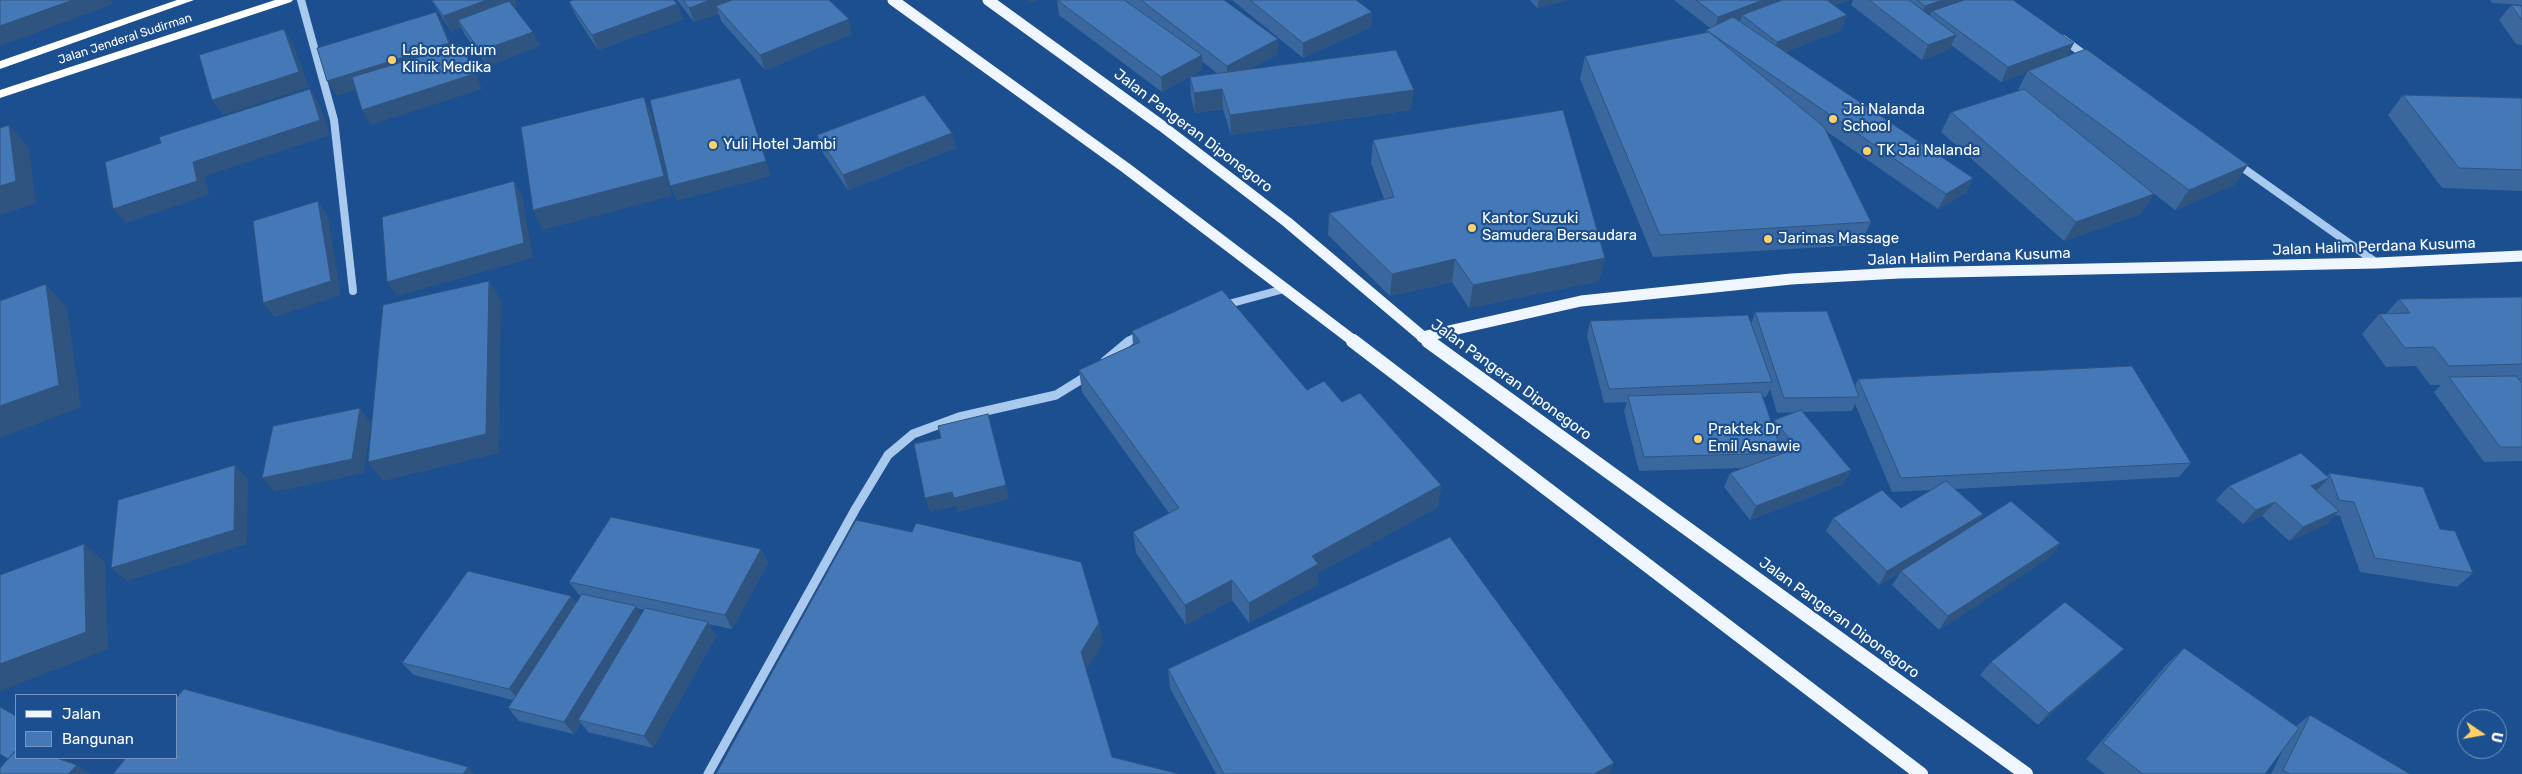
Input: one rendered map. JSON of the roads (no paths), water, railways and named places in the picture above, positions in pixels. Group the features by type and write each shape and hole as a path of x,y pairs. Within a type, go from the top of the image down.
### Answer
{"highway":[{"name":"Jalan Jenderal Sudirman","path":"0,65 188,0"},
{"name":"Jalan Jenderal Sudirman","path":"0,94 288,0"}],"main road":[{"path":"893,0 1126,168 1921,774"},
{"name":"Jalan Pangeran Diponegoro","path":"988,0 1162,126 1287,222 1422,337 2026,774"},
{"name":"Jalan Halim Perdana Kusuma","path":"1422,337 1581,301 1791,280 1899,272 2377,264 2522,256"}],"street":[{"path":"301,0 334,120 352,291"},
{"path":"2056,34 2096,63"},
{"path":"2233,160 2377,264"},
{"path":"1212,308 1284,289"},
{"path":"708,774 856,508 888,455 913,434 959,417 1056,396 1080,382 1131,339 1154,328"}],"place":[{"name":"Laboratorium Klinik Medika","path":"392,60"},
{"name":"Jai Nalanda School","path":"1833,119"},
{"name":"Yuli Hotel Jambi","path":"713,145"},
{"name":"TK Jai Nalanda","path":"1867,151"},
{"name":"Kantor Suzuki Samudera Bersaudara","path":"1472,228"},
{"name":"Jarimas Massage","path":"1768,239"},
{"name":"Praktek Dr Emil Asnawie","path":"1698,439"}]}
